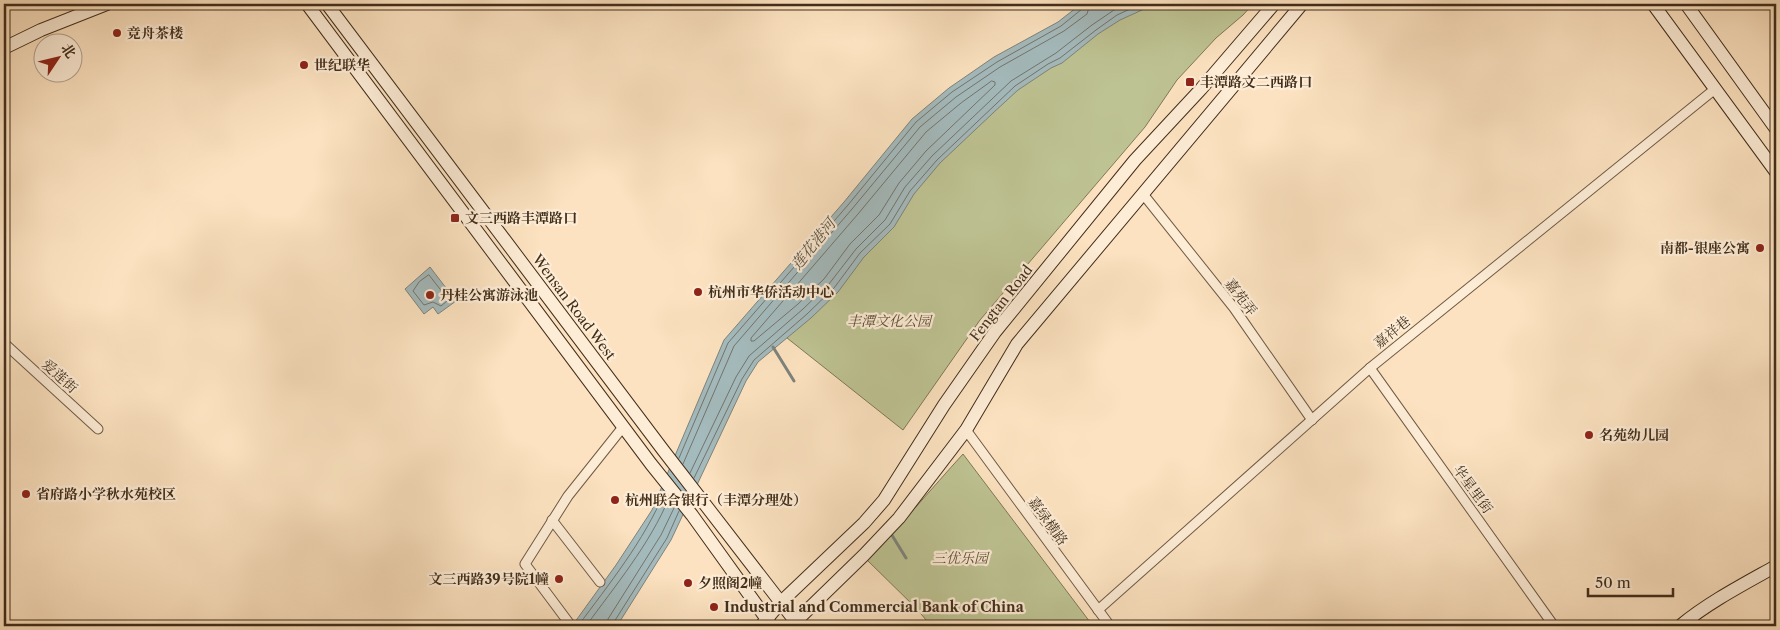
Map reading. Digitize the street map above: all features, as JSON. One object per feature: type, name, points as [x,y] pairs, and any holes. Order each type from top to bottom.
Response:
[{"type":"main road","points":[[4,48],[41,30],[107,4]]},
{"type":"main road","points":[[308,4],[623,427],[692,515],[766,624]]},
{"type":"main road","name":"Wensan Road West","points":[[327,4],[780,602],[795,625]]},
{"type":"main road","name":"Fengtan Road","points":[[766,624],[780,602],[864,523],[884,500],[944,405],[995,332],[1135,160],[1201,89],[1274,4]]},
{"type":"main road","points":[[795,625],[899,518],[966,430],[1017,344],[1302,4]]},
{"type":"main road","points":[[1653,4],[1776,172]]},
{"type":"main road","points":[[1686,4],[1776,129]]},
{"type":"main road","points":[[1680,626],[1739,587],[1776,566]]},
{"type":"street","name":"嘉祥巷","points":[[1098,610],[1370,368],[1715,89]]},
{"type":"street","name":"嘉苑弄","points":[[1143,194],[1234,308],[1312,420]]},
{"type":"street","name":"爱莲街","points":[[4,343],[98,429]]},
{"type":"street","name":"华星里街","points":[[1370,368],[1554,626]]},
{"type":"street","points":[[570,623],[524,564],[568,496],[623,427]]},
{"type":"street","name":"嘉绿横路","points":[[966,430],[1110,626]]},
{"type":"street","points":[[552,520],[600,582]]},
{"type":"green space","name":"丰潭文化公园","points":[[1117,4],[1253,4],[1216,38],[1177,80],[1145,127],[980,320],[903,430],[782,334],[944,143]]},
{"type":"green space","name":"三优乐园","points":[[963,454],[1093,626],[931,626],[917,609],[866,559],[904,521]]},
{"type":"water","name":"莲花港河","points":[[1081,4],[1149,4],[1142,10],[1120,20],[1098,34],[1062,63],[1018,90],[940,163],[914,194],[894,227],[864,257],[838,292],[811,318],[758,362],[746,381],[671,540],[617,626],[572,626],[616,565],[652,510],[724,340],[844,202],[912,119],[949,88],[994,57],[1058,22]]},
{"type":"water","name":"丹桂公寓游泳池","points":[[430,267],[456,301],[438,314],[433,307],[424,314],[405,289]]},
{"type":"waterway","points":[[773,347],[794,381]]},
{"type":"waterway","points":[[890,532],[906,558]]},
{"type":"place","name":"竞舟茶楼","points":[[117,33]]},
{"type":"place","name":"世纪联华","points":[[304,65]]},
{"type":"place","name":"丰潭路文二西路口","points":[[1190,82]]},
{"type":"place","name":"文三西路丰潭路口","points":[[455,218]]},
{"type":"place","name":"南都-银座公寓","points":[[1760,248]]},
{"type":"place","name":"杭州市华侨活动中心","points":[[698,292]]},
{"type":"place","name":"丹桂公寓游泳池","points":[[430,295]]},
{"type":"place","name":"名苑幼儿园","points":[[1589,435]]},
{"type":"place","name":"省府路小学秋水苑校区","points":[[26,494]]},
{"type":"place","name":"杭州联合银行（丰潭分理处）","points":[[615,500]]},
{"type":"place","name":"文三西路39号院1幢","points":[[559,579]]},
{"type":"place","name":"夕照阁2幢","points":[[688,583]]},
{"type":"place","name":"Industrial and Commercial Bank of China","points":[[714,607]]}]
